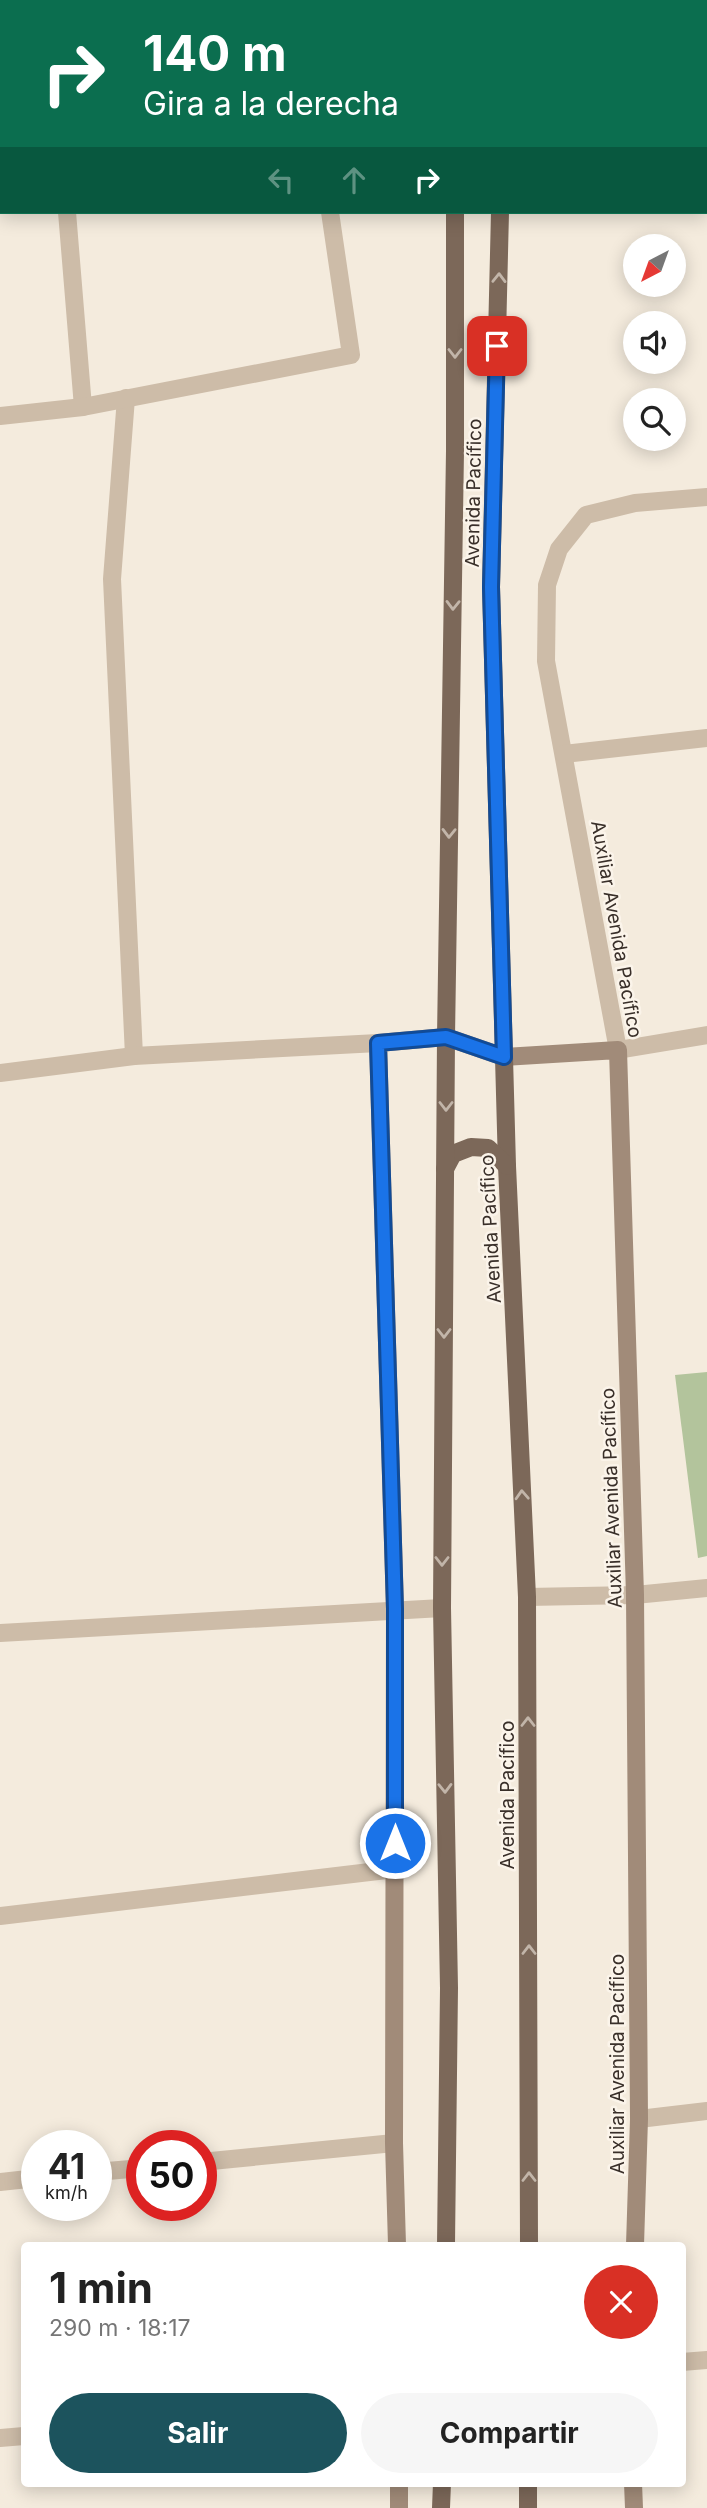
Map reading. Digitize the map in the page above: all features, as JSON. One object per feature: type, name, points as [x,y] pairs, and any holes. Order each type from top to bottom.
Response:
[{"type":"main road","name":"Avenida Pacífico","points":[[446,2242],[449,1988],[442,1608],[446,1037],[455,451],[455,214]]},
{"type":"main road","name":"Avenida Pacífico","points":[[500,214],[491,587],[504,1057],[527,1597],[529,2242]]},
{"type":"main road","points":[[397,2242],[394,2143],[395,1609],[378,1043],[446,1037],[504,1057],[618,1050]]},
{"type":"main road","name":"Auxiliar Avenida Pacífico","points":[[618,1050],[635,1595],[639,2119],[635,2242]]},
{"type":"main road","points":[[445,1169],[453,1154],[471,1147],[488,1148],[508,1166]]},
{"type":"main road","points":[[398,2508],[399,2487]]},
{"type":"main road","points":[[441,2508],[442,2487]]},
{"type":"main road","points":[[528,2487],[528,2508]]},
{"type":"main road","points":[[633,2487],[634,2508]]},
{"type":"street","points":[[67,214],[83,407]]},
{"type":"street","points":[[0,416],[83,407],[351,355],[330,214]]},
{"type":"street","points":[[126,398],[112,579],[134,1056]]},
{"type":"street","name":"Auxiliar Avenida Pacífico","points":[[618,1050],[546,661],[547,585],[559,549],[586,515],[635,503],[707,497]]},
{"type":"street","points":[[564,754],[707,738]]},
{"type":"street","points":[[618,1050],[707,1035]]},
{"type":"street","points":[[0,1073],[134,1056],[378,1043]]},
{"type":"street","points":[[527,1597],[635,1595],[707,1588]]},
{"type":"street","points":[[0,1633],[442,1608]]},
{"type":"street","points":[[0,1916],[395,1869]]},
{"type":"street","points":[[639,2119],[707,2110]]},
{"type":"street","points":[[217,2160],[394,2143]]},
{"type":"street","points":[[0,2182],[21,2180]]},
{"type":"street","points":[[686,2362],[707,2360]]},
{"type":"street","points":[[0,2438],[21,2436]]},
{"type":"green space","points":[[707,1372],[707,1556],[698,1558],[675,1375]]},
{"type":"route","points":[[395,1843],[395,1609],[378,1043],[446,1037],[504,1057],[491,587],[497,346]]}]
